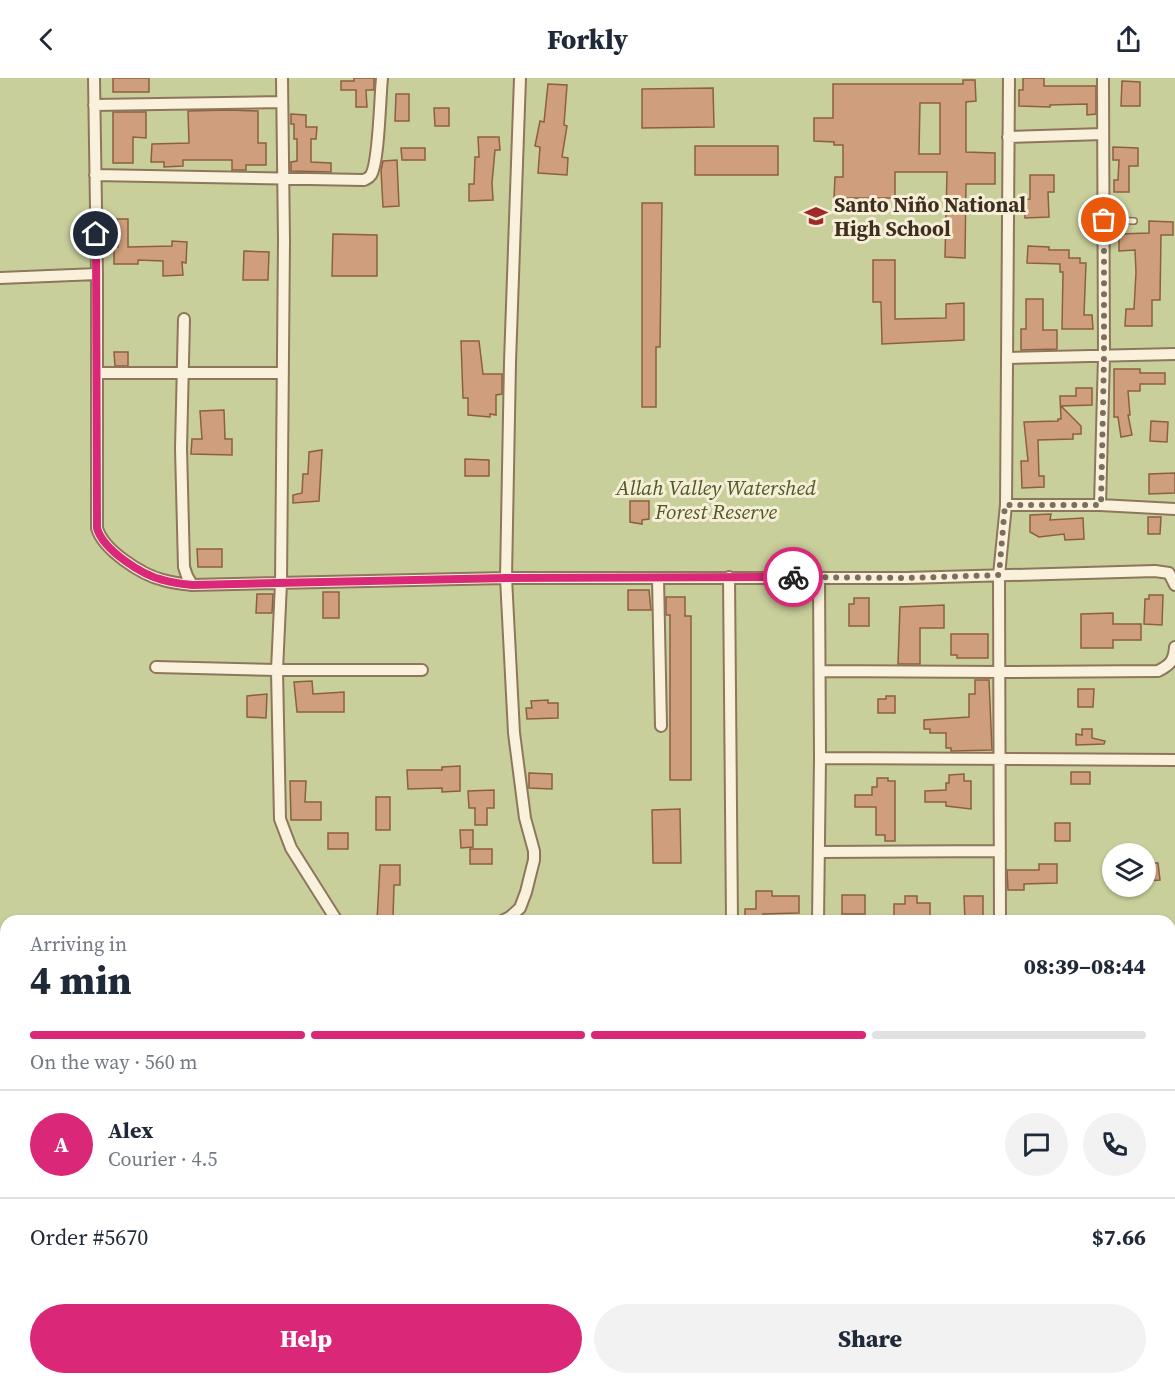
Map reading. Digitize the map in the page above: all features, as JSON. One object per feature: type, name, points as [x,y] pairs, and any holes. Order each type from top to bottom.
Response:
[{"type":"street","points":[[94,78],[97,274],[96,516],[99,534],[114,552],[149,575],[192,585],[506,578],[907,578],[1155,570],[1169,573],[1175,585]]},
{"type":"street","points":[[282,78],[283,373],[281,583],[277,670],[280,819],[291,848],[333,915]]},
{"type":"street","points":[[95,175],[357,181],[370,177],[376,158],[382,78]]},
{"type":"street","points":[[512,915],[520,908],[534,860],[514,733],[506,578],[510,362],[520,78]]},
{"type":"street","points":[[1000,915],[999,575],[1005,505],[1009,78]]},
{"type":"street","points":[[1101,505],[1104,357],[1103,78]]},
{"type":"street","points":[[94,105],[282,102]]},
{"type":"street","points":[[1008,136],[1103,134]]},
{"type":"street","points":[[0,278],[97,274]]},
{"type":"street","points":[[183,319],[181,448],[184,567],[192,585]]},
{"type":"street","points":[[1007,358],[1175,354]]},
{"type":"street","points":[[97,373],[283,373]]},
{"type":"street","points":[[1005,505],[1175,508]]},
{"type":"street","points":[[729,577],[732,915]]},
{"type":"street","points":[[818,915],[819,577]]},
{"type":"street","points":[[658,578],[661,726]]},
{"type":"street","points":[[820,671],[1158,671],[1169,666],[1173,660],[1175,647]]},
{"type":"street","points":[[156,667],[422,670]]},
{"type":"street","points":[[820,758],[1175,760]]},
{"type":"street","points":[[819,852],[1000,851]]},
{"type":"lane","points":[[1104,220],[1134,221]]},
{"type":"green space","name":"Allah Valley Watershed Forest Reserve","points":[[0,78],[1175,78],[1175,915],[0,915]]},
{"type":"building","points":[[113,78],[149,78],[149,92],[113,92]]},
{"type":"building","points":[[354,78],[374,78],[374,90],[366,90],[367,107],[356,107],[356,90],[341,90],[341,81],[354,81]]},
{"type":"building","points":[[1023,78],[1044,78],[1044,86],[1096,86],[1096,114],[1087,115],[1087,104],[1050,105],[1050,107],[1019,106],[1019,90],[1023,90]]},
{"type":"building","points":[[963,80],[975,80],[976,101],[966,102],[966,152],[995,153],[995,184],[966,184],[965,258],[945,257],[947,172],[895,172],[895,198],[834,198],[835,177],[843,177],[843,145],[814,141],[814,118],[833,118],[833,84],[963,84]],"holes":[[[920,103],[940,103],[940,154],[919,154]]]},
{"type":"building","points":[[1122,81],[1140,82],[1140,106],[1121,106]]},
{"type":"building","points":[[548,84],[567,85],[564,125],[567,126],[562,157],[568,158],[567,175],[538,173],[540,147],[535,146],[540,121],[544,122]]},
{"type":"building","points":[[713,88],[714,127],[642,128],[642,89]]},
{"type":"building","points":[[396,94],[409,94],[409,121],[395,121]]},
{"type":"building","points":[[434,108],[449,108],[449,126],[435,126]]},
{"type":"building","points":[[188,111],[258,111],[258,143],[266,143],[266,165],[246,165],[246,170],[232,170],[232,160],[183,160],[183,166],[164,167],[164,162],[151,162],[152,144],[189,143]]},
{"type":"building","points":[[113,112],[146,112],[146,138],[133,137],[133,163],[113,163]]},
{"type":"building","points":[[291,114],[306,115],[306,127],[317,127],[316,139],[311,139],[311,162],[331,163],[331,172],[291,171],[291,162],[297,161],[297,139],[294,139]]},
{"type":"building","points":[[478,137],[499,137],[500,150],[495,150],[493,200],[469,201],[469,184],[474,184],[475,157],[479,157]]},
{"type":"building","points":[[695,146],[778,146],[778,175],[695,175]]},
{"type":"building","points":[[1113,147],[1138,148],[1138,166],[1129,166],[1129,192],[1114,192],[1114,180],[1118,180],[1119,160],[1113,160]]},
{"type":"building","points":[[401,148],[425,148],[425,160],[402,160]]},
{"type":"building","points":[[397,160],[399,206],[383,207],[381,170],[383,161]]},
{"type":"building","points":[[1030,175],[1054,175],[1054,192],[1048,192],[1049,217],[1025,218],[1024,200],[1030,199]]},
{"type":"building","points":[[642,203],[662,203],[660,347],[656,347],[656,407],[642,407]]},
{"type":"building","points":[[117,219],[128,219],[128,247],[172,246],[172,241],[187,242],[186,263],[182,262],[183,275],[163,276],[163,261],[138,260],[138,264],[114,264],[114,247],[118,247]]},
{"type":"building","points":[[1149,221],[1173,222],[1173,235],[1161,235],[1160,300],[1152,300],[1152,326],[1125,326],[1126,309],[1134,309],[1135,250],[1119,251],[1119,234],[1149,233]]},
{"type":"building","points":[[333,234],[377,235],[377,276],[332,276]]},
{"type":"building","points":[[1028,246],[1049,247],[1049,250],[1069,250],[1069,258],[1080,258],[1080,263],[1086,263],[1084,315],[1092,315],[1093,329],[1062,329],[1063,272],[1060,272],[1060,264],[1027,263]]},
{"type":"building","points":[[244,251],[269,252],[268,280],[243,280]]},
{"type":"building","points":[[873,260],[895,260],[895,319],[946,318],[946,304],[964,303],[964,340],[882,344],[881,302],[873,302]]},
{"type":"building","points":[[1026,299],[1043,299],[1043,330],[1057,330],[1057,349],[1021,350],[1021,329],[1026,329]]},
{"type":"building","points":[[461,341],[479,341],[483,374],[502,374],[502,394],[496,395],[496,415],[490,414],[490,417],[468,415],[468,398],[463,398]]},
{"type":"building","points":[[114,352],[128,352],[128,366],[115,366]]},
{"type":"building","points":[[1114,369],[1140,369],[1140,373],[1165,373],[1165,384],[1140,384],[1140,391],[1128,391],[1130,415],[1128,415],[1132,435],[1121,437],[1118,417],[1114,417]]},
{"type":"building","points":[[1076,388],[1092,388],[1092,405],[1061,406],[1081,426],[1081,434],[1073,434],[1073,439],[1038,440],[1039,476],[1044,476],[1044,487],[1022,488],[1021,461],[1028,461],[1024,422],[1058,421],[1061,419],[1060,396],[1076,396]]},
{"type":"building","points":[[224,410],[225,439],[232,439],[232,455],[191,454],[192,439],[202,439],[200,411]]},
{"type":"building","points":[[1151,421],[1168,422],[1167,442],[1150,441]]},
{"type":"building","points":[[322,450],[319,501],[293,503],[293,495],[302,493],[303,474],[308,474],[309,452]]},
{"type":"building","points":[[465,459],[489,460],[489,476],[465,476]]},
{"type":"building","points":[[1175,473],[1175,493],[1149,494],[1149,474]]},
{"type":"building","points":[[630,501],[649,501],[649,519],[642,520],[642,524],[630,522]]},
{"type":"building","points":[[1051,514],[1050,520],[1083,518],[1084,539],[1065,540],[1064,534],[1039,537],[1030,532],[1030,515]]},
{"type":"building","points":[[1148,517],[1161,517],[1160,534],[1148,534]]},
{"type":"building","points":[[197,549],[222,549],[222,567],[198,567]]},
{"type":"building","points":[[628,590],[649,590],[651,610],[628,610]]},
{"type":"building","points":[[323,592],[339,592],[339,618],[323,618]]},
{"type":"building","points":[[257,594],[273,594],[272,613],[256,613]]},
{"type":"building","points":[[1149,595],[1163,595],[1162,625],[1144,624],[1145,599],[1149,599]]},
{"type":"building","points":[[666,597],[685,597],[685,616],[691,616],[691,780],[670,780],[670,615],[666,615]]},
{"type":"building","points":[[854,598],[869,598],[869,626],[849,626],[849,604],[854,604]]},
{"type":"building","points":[[944,605],[944,628],[920,628],[920,664],[898,664],[900,607]]},
{"type":"building","points":[[1113,613],[1113,624],[1141,624],[1141,640],[1113,640],[1113,648],[1081,648],[1081,614]]},
{"type":"building","points":[[951,634],[988,634],[988,658],[957,658],[957,655],[951,655]]},
{"type":"building","points":[[975,680],[989,680],[992,750],[951,751],[951,748],[946,748],[946,733],[930,733],[930,729],[924,729],[924,720],[969,717],[969,694],[975,694]]},
{"type":"building","points":[[312,681],[313,694],[344,692],[344,712],[297,712],[294,682]]},
{"type":"building","points":[[1078,689],[1094,689],[1093,707],[1078,707]]},
{"type":"building","points":[[267,694],[266,718],[247,717],[247,696]]},
{"type":"building","points":[[886,696],[895,696],[895,713],[878,713],[878,699],[886,699]]},
{"type":"building","points":[[548,700],[548,703],[558,703],[558,718],[527,719],[526,708],[532,708],[531,701]]},
{"type":"building","points":[[1082,729],[1092,729],[1092,738],[1105,741],[1104,744],[1076,745],[1076,734],[1082,735]]},
{"type":"building","points":[[460,766],[460,791],[442,792],[442,788],[408,789],[407,770],[442,770],[442,767]]},
{"type":"building","points":[[1071,772],[1090,772],[1090,784],[1071,784]]},
{"type":"building","points":[[529,773],[552,774],[552,789],[529,788]]},
{"type":"building","points":[[964,774],[964,781],[971,781],[971,809],[946,806],[946,802],[925,802],[925,791],[946,790],[949,775]]},
{"type":"building","points":[[877,778],[888,778],[888,781],[895,781],[895,841],[885,841],[885,835],[876,835],[876,807],[855,807],[855,795],[872,795],[872,787],[877,787]]},
{"type":"building","points":[[290,781],[306,781],[305,802],[321,802],[321,820],[291,820]]},
{"type":"building","points":[[494,790],[494,808],[487,808],[487,825],[475,825],[475,808],[469,808],[468,791]]},
{"type":"building","points":[[376,797],[390,797],[390,830],[376,830]]},
{"type":"building","points":[[680,809],[681,863],[653,863],[652,810]]},
{"type":"building","points":[[1055,823],[1070,823],[1070,841],[1055,841]]},
{"type":"building","points":[[460,830],[473,830],[473,847],[461,848]]},
{"type":"building","points":[[328,833],[348,833],[348,849],[328,849]]},
{"type":"building","points":[[470,849],[492,849],[492,864],[470,864]]},
{"type":"building","points":[[1156,863],[1158,863],[1160,880],[1156,880]]},
{"type":"building","points":[[1039,864],[1057,864],[1057,883],[1024,884],[1024,890],[1008,890],[1007,870],[1039,870]]},
{"type":"building","points":[[380,865],[400,865],[400,885],[394,885],[393,915],[377,915]]},
{"type":"building","points":[[756,891],[772,891],[772,896],[799,896],[799,913],[745,915],[745,909],[756,909]]},
{"type":"building","points":[[842,895],[865,895],[865,914],[842,914]]},
{"type":"building","points":[[905,896],[917,896],[917,903],[930,903],[930,915],[894,915],[894,904],[905,904]]},
{"type":"building","points":[[964,896],[983,896],[983,915],[965,915]]},
{"type":"way so far","points":[[793,577],[907,578],[999,575],[1005,505],[1101,505],[1104,220]]},
{"type":"place","name":"Santo Niño National High School","points":[[816,216]]},
{"type":"route","points":[[96,234],[97,528],[102,540],[114,552],[149,575],[192,585],[506,578],[793,577]]}]
